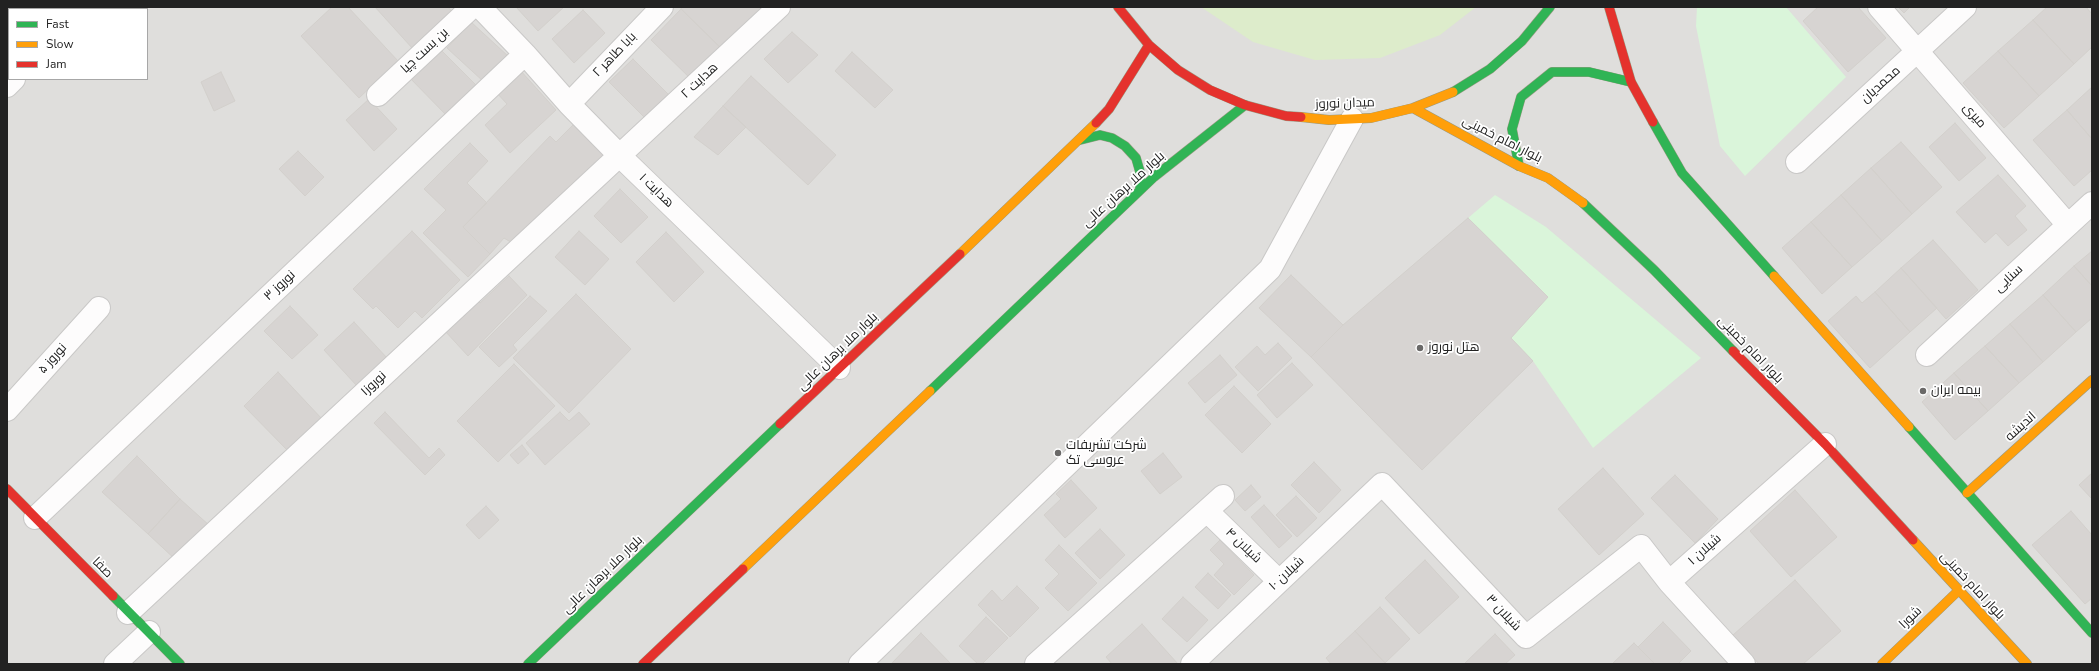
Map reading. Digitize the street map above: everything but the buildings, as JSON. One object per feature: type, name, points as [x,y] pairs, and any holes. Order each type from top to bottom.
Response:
[{"type":"main road","name":"میدان نوروز","points":[[1118,7],[1149,45],[1178,70],[1204,86],[1245,105],[1286,116],[1329,120],[1371,118],[1413,108],[1452,92],[1490,69],[1522,41],[1550,7]]},
{"type":"main road","points":[[1609,7],[1631,82],[1682,173],[2092,633]]},
{"type":"main road","name":"بلوار ملا برهان عالی","points":[[528,664],[1080,140],[1109,109],[1149,45]]},
{"type":"main road","points":[[1519,166],[1512,129],[1521,97],[1552,72],[1590,72],[1631,82]]},
{"type":"main road","name":"بلوار ملا برهان عالی","points":[[643,664],[1154,177],[1245,105]]},
{"type":"main road","name":"بلوار امام خمینی","points":[[1413,108],[1519,166],[1548,178],[1578,197],[1654,270],[1825,444],[1958,591],[2027,664]]},
{"type":"main road","points":[[1080,140],[1100,135],[1112,138],[1125,146],[1136,158],[1140,172],[1140,190]]},
{"type":"main road","name":"اندیشه","points":[[1967,493],[2092,380]]},
{"type":"main road","name":"صفا","points":[[7,489],[180,664]]},
{"type":"main road","name":"شورا","points":[[1882,664],[1958,591]]},
{"type":"street","name":"بن بست چیا","points":[[378,95],[472,7]]},
{"type":"street","name":"هدایت ۱","points":[[480,7],[525,54],[569,104],[620,156],[840,368]]},
{"type":"street","name":"بابا طاهر ۲","points":[[569,104],[662,7]]},
{"type":"street","name":"هدایت ۲","points":[[620,156],[779,7]]},
{"type":"street","name":"میری","points":[[1879,7],[2068,225]]},
{"type":"street","name":"محمدیان","points":[[1797,162],[1965,7]]},
{"type":"street","name":"نوروز ۳","points":[[35,518],[525,54]]},
{"type":"street","points":[[860,664],[1270,270],[1352,119]]},
{"type":"street","name":"نوروز۱","points":[[128,613],[620,156]]},
{"type":"street","name":"سنایی","points":[[1927,355],[2092,203]]},
{"type":"street","name":"نوروز ۵","points":[[7,410],[99,308]]},
{"type":"street","name":"شیلان ۱","points":[[1669,582],[1825,444]]},
{"type":"street","name":"شیلان ۳","points":[[1382,484],[1526,637],[1641,546],[1669,582]]},
{"type":"street","name":"شیلان ۱۰","points":[[1192,664],[1382,484]]},
{"type":"street","points":[[1036,664],[1223,496]]},
{"type":"street","name":"شیلان ۴","points":[[1207,511],[1279,581]]},
{"type":"street","points":[[1669,582],[1744,664]]},
{"type":"street","points":[[115,664],[149,632]]},
{"type":"shaded area","points":[[7,7],[2092,7],[2092,664],[7,664]]},
{"type":"green space","points":[[1201,7],[1476,7],[1440,35],[1380,58],[1315,60],[1253,42]]},
{"type":"green space","points":[[1697,7],[1786,7],[1846,77],[1745,176],[1720,146],[1696,26]]},
{"type":"green space","points":[[1495,195],[1546,227],[1701,358],[1593,448],[1533,361],[1511,338],[1548,297],[1468,218]]},
{"type":"traffic: fast","points":[[1453,92],[1490,69],[1522,41],[1550,7]]},
{"type":"traffic: fast","points":[[1519,166],[1512,129],[1521,97],[1552,72],[1589,72],[1631,82]]},
{"type":"traffic: fast","points":[[930,391],[1154,177],[1245,105]]},
{"type":"traffic: fast","points":[[1653,122],[1682,173],[1774,276]]},
{"type":"traffic: fast","points":[[1080,140],[1100,135],[1112,138],[1125,146],[1136,158],[1140,172],[1140,190]]},
{"type":"traffic: fast","points":[[1583,203],[1654,270],[1733,351]]},
{"type":"traffic: fast","points":[[528,664],[780,424]]},
{"type":"traffic: fast","points":[[1909,427],[2092,633]]},
{"type":"traffic: fast","points":[[113,596],[180,664]]},
{"type":"traffic: slow","points":[[1301,117],[1329,120],[1371,118],[1413,108],[1453,92]]},
{"type":"traffic: slow","points":[[1413,108],[1519,166],[1548,178],[1583,203]]},
{"type":"traffic: slow","points":[[960,254],[1096,123]]},
{"type":"traffic: slow","points":[[1774,276],[1909,427]]},
{"type":"traffic: slow","points":[[1967,493],[2092,380]]},
{"type":"traffic: slow","points":[[743,569],[930,391]]},
{"type":"traffic: slow","points":[[1913,540],[2027,664]]},
{"type":"traffic: slow","points":[[1882,664],[1958,591]]},
{"type":"traffic: jam","points":[[1118,7],[1149,45],[1178,70],[1210,90],[1245,105],[1286,116],[1301,117]]},
{"type":"traffic: jam","points":[[1609,7],[1631,82],[1653,122]]},
{"type":"traffic: jam","points":[[1096,123],[1109,109],[1149,45]]},
{"type":"traffic: jam","points":[[780,424],[960,254]]},
{"type":"traffic: jam","points":[[1733,351],[1825,444],[1913,540]]},
{"type":"traffic: jam","points":[[7,489],[113,596]]},
{"type":"traffic: jam","points":[[643,664],[743,569]]},
{"type":"place","name":"هتل نوروز","points":[[1420,348]]},
{"type":"place","name":"بیمه ایران","points":[[1923,391]]},
{"type":"place","name":"شرکت تشریفات عروسی تک","points":[[1058,453]]}]
